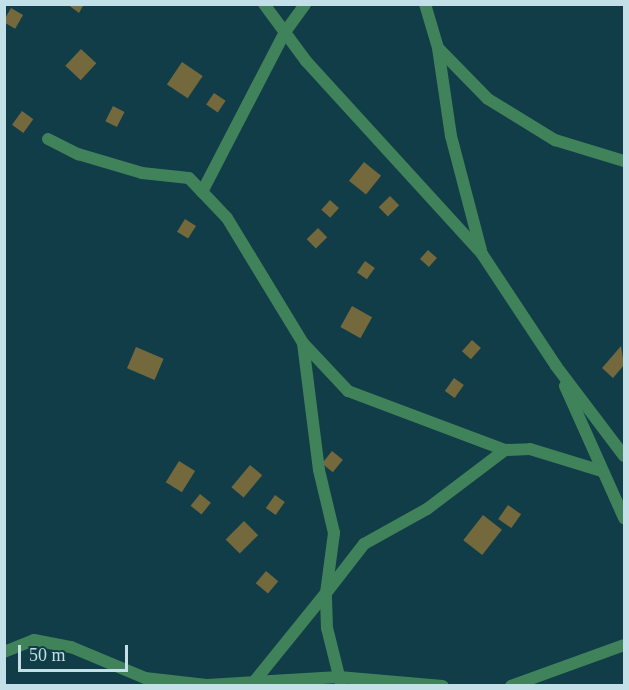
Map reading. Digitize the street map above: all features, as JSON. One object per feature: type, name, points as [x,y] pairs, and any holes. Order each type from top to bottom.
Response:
[{"type":"street","points":[[264,4],[306,61],[482,254],[556,366],[624,456]]},
{"type":"street","points":[[202,192],[285,32],[305,4]]},
{"type":"street","points":[[425,4],[438,48],[451,136],[482,254]]},
{"type":"street","points":[[438,48],[488,99],[507,111],[555,140],[624,161]]},
{"type":"street","points":[[48,140],[78,154],[142,172],[189,178],[227,218],[303,343],[348,391],[505,450],[530,449],[602,471]]},
{"type":"street","points":[[303,343],[320,470],[334,533],[327,593],[327,628],[340,681]]},
{"type":"street","points":[[556,366],[624,518]]},
{"type":"street","points":[[253,683],[364,544],[427,509],[505,450]]},
{"type":"street","points":[[4,652],[34,640],[71,646],[145,678],[207,685],[340,681],[443,686]]},
{"type":"street","points":[[511,686],[624,645]]},
{"type":"building","points":[[67,4],[84,4],[79,13]]},
{"type":"building","points":[[11,8],[23,15],[15,29],[4,22]]},
{"type":"building","points":[[81,49],[96,63],[81,80],[65,66]]},
{"type":"building","points":[[182,62],[203,76],[188,98],[167,84]]},
{"type":"building","points":[[214,93],[226,101],[218,112],[206,105]]},
{"type":"building","points":[[113,106],[125,112],[117,127],[105,121]]},
{"type":"building","points":[[22,111],[33,119],[23,133],[12,125]]},
{"type":"building","points":[[364,162],[381,176],[366,194],[349,181]]},
{"type":"building","points":[[390,196],[399,205],[388,217],[379,207]]},
{"type":"building","points":[[330,200],[339,208],[330,218],[321,210]]},
{"type":"building","points":[[185,219],[196,226],[188,239],[177,232]]},
{"type":"building","points":[[318,228],[327,237],[316,249],[307,239]]},
{"type":"building","points":[[428,250],[437,258],[429,267],[420,259]]},
{"type":"building","points":[[365,261],[375,268],[367,279],[357,272]]},
{"type":"building","points":[[352,306],[372,317],[360,338],[340,327]]},
{"type":"building","points":[[472,340],[481,348],[471,359],[462,351]]},
{"type":"building","points":[[621,346],[624,365],[613,378],[602,368]]},
{"type":"building","points":[[136,347],[164,359],[155,380],[127,368]]},
{"type":"building","points":[[454,378],[464,385],[455,398],[445,391]]},
{"type":"building","points":[[332,451],[343,460],[333,472],[322,463]]},
{"type":"building","points":[[179,461],[195,471],[182,492],[166,482]]},
{"type":"building","points":[[250,465],[262,475],[244,497],[231,487]]},
{"type":"building","points":[[200,494],[211,503],[201,514],[191,506]]},
{"type":"building","points":[[275,495],[285,502],[276,515],[266,508]]},
{"type":"building","points":[[508,505],[521,514],[511,528],[498,519]]},
{"type":"building","points":[[483,515],[502,530],[482,555],[463,540]]},
{"type":"building","points":[[244,521],[258,535],[240,554],[226,539]]},
{"type":"building","points":[[266,571],[278,581],[268,594],[256,583]]}]
